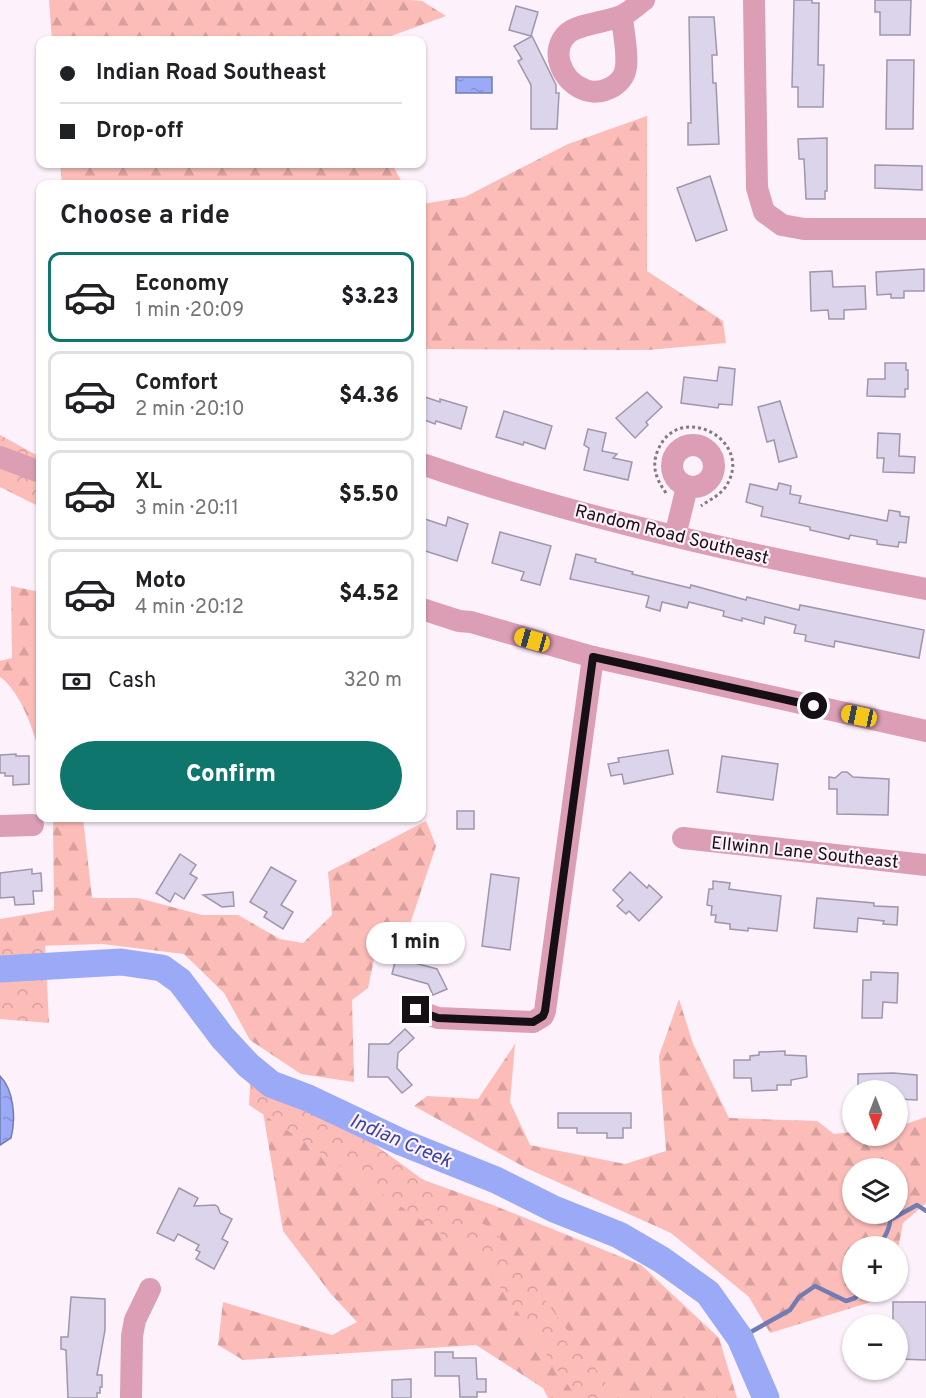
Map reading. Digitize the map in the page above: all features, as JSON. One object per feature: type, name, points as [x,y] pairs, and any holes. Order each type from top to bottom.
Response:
[{"type":"street","points":[[622,16],[644,0]]},
{"type":"street","points":[[753,0],[756,188],[764,212],[782,225],[804,229],[926,229]]},
{"type":"street","points":[[0,457],[36,470]]},
{"type":"street","name":"Random Road Southeast","points":[[426,465],[489,487],[675,536],[822,570],[926,590]]},
{"type":"street","points":[[675,536],[687,487]]},
{"type":"street","points":[[426,610],[593,657],[926,731]]},
{"type":"street","points":[[416,1010],[438,1018],[533,1022],[543,1016],[593,657]]},
{"type":"street","points":[[0,826],[33,825]]},
{"type":"street","name":"Ellwinn Lane Southeast","points":[[684,838],[926,865]]},
{"type":"street","points":[[131,1398],[135,1320],[150,1289]]},
{"type":"green space","points":[[49,0],[410,0],[422,1],[446,16],[391,36],[52,36]]},
{"type":"green space","points":[[647,116],[647,271],[723,321],[726,343],[648,350],[426,349],[426,203],[465,197],[568,144]]},
{"type":"green space","points":[[60,168],[394,168],[401,180],[62,180]]},
{"type":"green space","points":[[0,435],[36,455],[36,505],[0,487]]},
{"type":"green space","points":[[11,586],[36,591],[36,742],[20,702],[8,684],[0,677],[0,661],[12,658]]},
{"type":"green space","points":[[426,821],[436,846],[408,930],[380,930],[368,988],[352,1000],[354,1082],[301,1074],[250,1040],[224,993],[184,954],[102,944],[0,947],[0,919],[54,910],[53,822],[83,822],[92,898],[138,898],[202,915],[238,915],[280,939],[303,943],[332,915],[328,872]]},
{"type":"green space","points":[[0,945],[45,945],[49,1023],[0,1019]]},
{"type":"green space","points":[[679,999],[693,1044],[729,1118],[817,1121],[834,1134],[842,1133],[842,1146],[908,1146],[908,1123],[926,1117],[926,1203],[908,1219],[908,1158],[842,1158],[842,1224],[903,1224],[900,1236],[842,1236],[842,1302],[871,1302],[770,1333],[749,1297],[671,1233],[526,1168],[414,1106],[427,1096],[478,1099],[515,1044],[510,1102],[530,1145],[625,1164],[666,1151],[659,1056]]},
{"type":"green space","points":[[252,1055],[496,1233],[617,1398],[577,1398],[482,1261],[249,1105]]},
{"type":"green space","points":[[260,1094],[360,1157],[493,1205],[641,1265],[719,1338],[737,1398],[548,1398],[543,1388],[476,1345],[243,1360],[218,1345],[223,1302],[332,1335],[357,1322],[331,1294],[283,1231]]},
{"type":"water","points":[[456,77],[492,77],[492,93],[456,93]]},
{"type":"water","points":[[0,1076],[11,1097],[13,1122],[11,1138],[0,1145]]},
{"type":"building","points":[[794,0],[812,0],[812,3],[819,3],[818,65],[824,65],[823,107],[798,107],[798,87],[792,87]]},
{"type":"building","points":[[875,0],[911,0],[910,35],[880,35],[880,12],[875,12]]},
{"type":"building","points":[[516,6],[538,12],[531,36],[509,30]]},
{"type":"building","points":[[689,17],[714,17],[717,55],[712,55],[713,83],[716,83],[719,144],[688,145],[688,123],[691,123]]},
{"type":"building","points":[[532,36],[556,85],[556,93],[559,93],[557,129],[531,129],[531,85],[518,61],[522,59],[514,46]]},
{"type":"building","points":[[887,60],[914,60],[913,129],[886,129]]},
{"type":"building","points":[[827,138],[825,199],[806,199],[804,159],[799,159],[798,139]]},
{"type":"building","points":[[875,165],[922,166],[922,190],[875,188]]},
{"type":"building","points":[[710,176],[727,230],[696,241],[677,188]]},
{"type":"building","points":[[924,269],[924,291],[904,291],[904,298],[891,298],[891,294],[877,295],[876,272]]},
{"type":"building","points":[[832,271],[833,287],[865,286],[866,309],[844,310],[844,319],[829,319],[828,310],[811,311],[810,272]]},
{"type":"building","points":[[885,363],[906,363],[908,389],[905,389],[905,397],[867,396],[868,379],[885,379]]},
{"type":"building","points":[[719,367],[735,369],[732,405],[719,404],[718,408],[681,403],[684,377],[717,381]]},
{"type":"building","points":[[647,392],[662,407],[646,422],[648,425],[635,438],[616,418]]},
{"type":"building","points":[[426,397],[467,407],[461,429],[436,421],[435,424],[426,421]]},
{"type":"building","points":[[780,401],[797,457],[779,462],[774,440],[767,442],[758,407]]},
{"type":"building","points":[[504,411],[552,426],[545,449],[524,442],[523,445],[496,437]]},
{"type":"building","points":[[588,429],[606,433],[602,451],[617,454],[613,458],[632,462],[628,480],[584,470],[589,448],[584,445]]},
{"type":"building","points":[[878,433],[900,434],[899,456],[915,457],[914,473],[883,472],[884,458],[877,458]]},
{"type":"building","points":[[779,483],[791,486],[790,494],[801,496],[799,503],[887,521],[889,510],[900,512],[900,516],[909,517],[906,543],[899,542],[898,547],[877,544],[877,540],[850,535],[849,539],[810,530],[810,527],[761,516],[763,507],[746,502],[750,484],[777,490]]},
{"type":"building","points":[[448,517],[468,524],[457,561],[426,551],[426,519],[446,526]]},
{"type":"building","points":[[500,532],[551,546],[540,585],[521,580],[524,572],[492,563]]},
{"type":"building","points":[[576,554],[596,559],[595,562],[633,572],[632,574],[690,588],[691,585],[746,600],[747,597],[799,610],[800,605],[924,630],[919,658],[835,641],[834,647],[805,641],[806,635],[794,633],[796,625],[765,617],[764,624],[742,618],[742,621],[723,616],[724,611],[689,602],[687,608],[662,602],[660,611],[646,607],[649,596],[570,579]]},
{"type":"building","points":[[668,750],[673,774],[624,784],[622,774],[611,776],[608,764],[619,762],[618,758]]},
{"type":"building","points":[[16,754],[16,756],[29,756],[29,784],[13,785],[13,776],[0,773],[0,755]]},
{"type":"building","points":[[722,756],[778,764],[773,800],[717,792]]},
{"type":"building","points":[[842,772],[847,772],[853,777],[889,779],[888,815],[837,814],[837,789],[829,789],[829,777],[835,778]]},
{"type":"building","points":[[457,811],[474,811],[474,829],[457,829]]},
{"type":"building","points":[[180,854],[196,865],[190,874],[197,878],[184,899],[175,893],[170,902],[156,893]]},
{"type":"building","points":[[271,867],[296,881],[281,905],[293,912],[283,929],[264,917],[267,912],[250,902]]},
{"type":"building","points":[[32,869],[32,874],[41,873],[42,891],[33,891],[34,904],[15,905],[14,897],[0,898],[0,873]]},
{"type":"building","points":[[630,872],[647,888],[649,885],[662,897],[639,921],[629,911],[626,914],[617,906],[623,900],[613,890]]},
{"type":"building","points":[[491,874],[519,878],[510,950],[482,946]]},
{"type":"building","points":[[713,881],[730,883],[729,889],[781,896],[777,931],[730,929],[730,924],[715,922],[716,915],[711,915],[712,906],[707,905],[709,889],[713,889]]},
{"type":"building","points":[[233,892],[234,906],[222,907],[203,895]]},
{"type":"building","points":[[817,898],[898,907],[897,925],[858,918],[857,932],[814,928]]},
{"type":"building","points":[[396,958],[437,969],[447,989],[433,995],[428,984],[392,974]]},
{"type":"building","points":[[871,972],[898,973],[897,1003],[883,1002],[882,1018],[862,1018],[863,980],[871,980]]},
{"type":"building","points":[[405,1029],[414,1038],[398,1053],[397,1068],[412,1085],[402,1093],[388,1077],[368,1077],[369,1044],[389,1044]]},
{"type":"building","points":[[785,1051],[785,1055],[806,1056],[807,1077],[791,1080],[791,1085],[777,1085],[777,1090],[752,1091],[751,1078],[734,1078],[734,1060],[750,1060],[750,1056],[759,1055],[759,1052]]},
{"type":"building","points":[[858,1074],[917,1075],[917,1100],[908,1100],[908,1080],[858,1080]]},
{"type":"building","points":[[558,1113],[631,1113],[631,1128],[623,1128],[623,1138],[607,1138],[607,1133],[577,1133],[577,1128],[558,1128]]},
{"type":"building","points":[[179,1188],[198,1198],[194,1206],[215,1205],[220,1213],[232,1219],[222,1239],[228,1242],[214,1269],[196,1259],[200,1252],[196,1250],[199,1245],[178,1234],[174,1241],[157,1233]]},
{"type":"building","points":[[71,1297],[105,1299],[105,1330],[97,1375],[102,1375],[102,1387],[100,1387],[100,1393],[97,1393],[97,1398],[68,1398],[66,1350],[61,1349],[61,1337],[68,1337]]},
{"type":"building","points":[[893,1302],[926,1302],[926,1360],[908,1359],[908,1314],[893,1314]]},
{"type":"building","points":[[435,1352],[453,1352],[453,1358],[476,1358],[477,1379],[486,1379],[486,1392],[477,1392],[477,1397],[460,1397],[459,1376],[435,1376]]},
{"type":"building","points":[[411,1379],[411,1398],[392,1398],[392,1380]]},
{"type":"waterway","name":"Indian Creek","points":[[0,969],[121,962],[162,968],[180,981],[222,1037],[248,1065],[271,1084],[308,1098],[401,1142],[496,1180],[554,1209],[619,1235],[662,1260],[708,1293],[740,1338],[766,1398]]},
{"type":"waterway","points":[[885,1236],[890,1220],[917,1205],[926,1211]]},
{"type":"waterway","points":[[740,1338],[790,1310],[799,1297],[815,1286],[842,1299]]},
{"type":"route","points":[[416,1010],[438,1018],[533,1022],[543,1016],[593,657],[814,706]]}]
